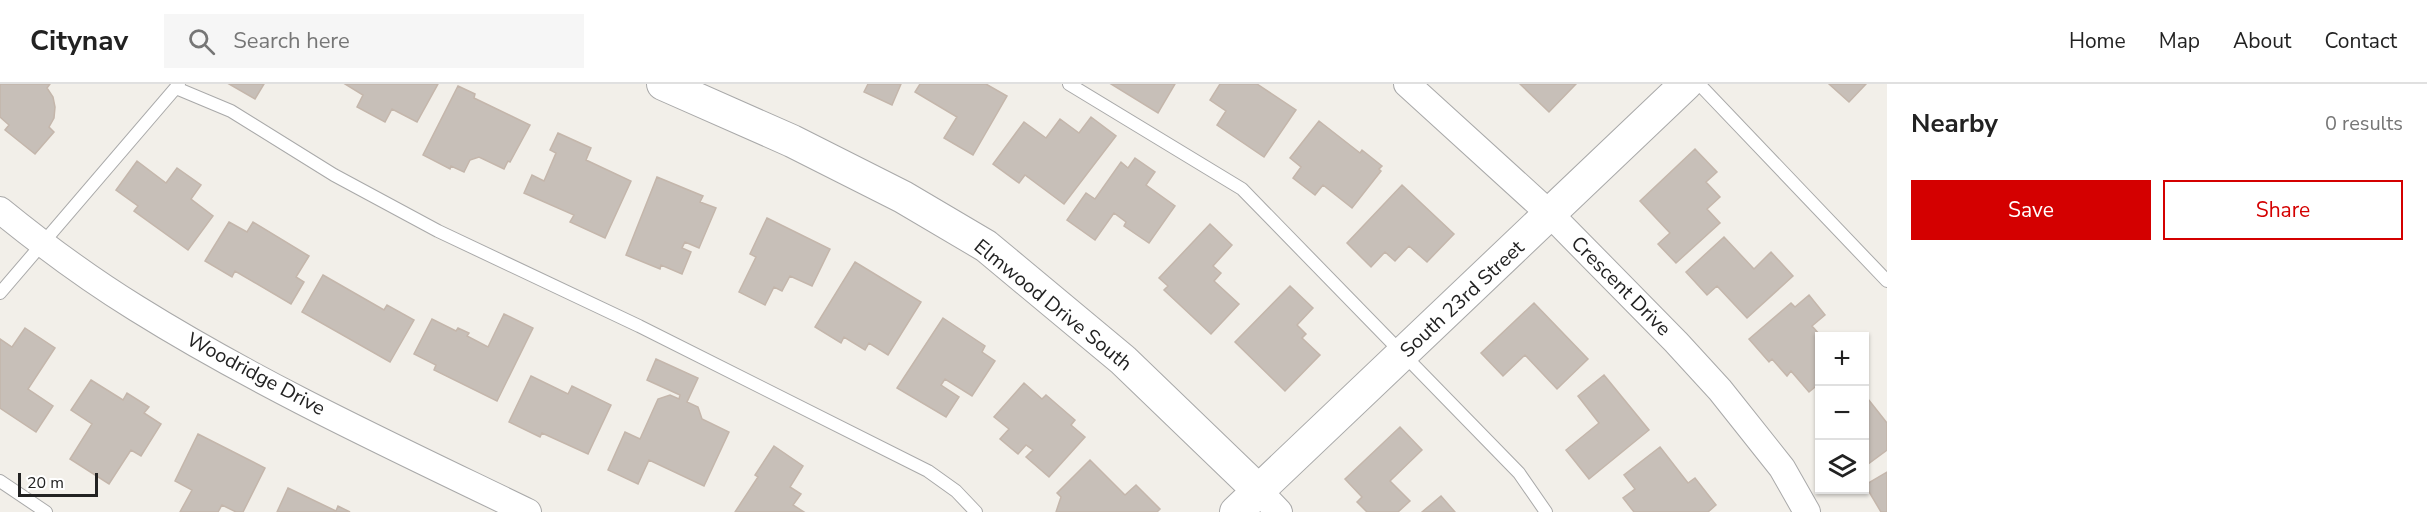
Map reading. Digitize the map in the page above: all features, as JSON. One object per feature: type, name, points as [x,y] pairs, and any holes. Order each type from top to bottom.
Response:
[{"type":"street","name":"Elmwood Drive South","points":[[663,84],[802,146],[903,197],[986,246],[1123,360],[1269,501]]},
{"type":"street","name":"Crescent Drive","points":[[1407,84],[1551,215],[1676,342],[1720,390],[1782,468],[1807,512]]},
{"type":"street","name":"South 23rd Street","points":[[1236,512],[1269,501],[1404,353],[1686,84]]},
{"type":"street","name":"Woodridge Drive","points":[[0,210],[42,244],[136,308],[242,368],[390,445],[528,512]]},
{"type":"lane","points":[[1069,84],[1242,189],[1520,473],[1546,512]]},
{"type":"lane","points":[[1699,84],[1887,281]]},
{"type":"lane","points":[[0,293],[178,86],[231,111],[334,175],[438,231],[639,326],[928,471],[956,491],[976,512]]},
{"type":"lane","points":[[0,481],[46,512]]},
{"type":"building","points":[[0,84],[50,84],[47,88],[53,97],[55,107],[54,118],[49,127],[54,132],[35,154],[5,130],[9,125],[0,117]]},
{"type":"building","points":[[229,84],[264,84],[255,99]]},
{"type":"building","points":[[345,84],[438,84],[417,122],[392,109],[385,122],[357,107],[363,95]]},
{"type":"building","points":[[868,84],[901,84],[892,105],[864,92]]},
{"type":"building","points":[[920,84],[986,84],[1007,96],[973,155],[944,138],[957,117],[915,92]]},
{"type":"building","points":[[1111,84],[1175,84],[1158,113]]},
{"type":"building","points":[[1220,84],[1257,84],[1296,110],[1264,157],[1217,125],[1226,111],[1210,100]]},
{"type":"building","points":[[1520,84],[1576,84],[1549,112]]},
{"type":"building","points":[[1829,84],[1866,84],[1849,102]]},
{"type":"building","points":[[458,86],[475,94],[474,98],[530,125],[504,169],[479,157],[470,160],[464,172],[451,166],[450,169],[423,155]]},
{"type":"building","points":[[1091,117],[1116,136],[1064,204],[1025,175],[1019,183],[993,164],[1024,122],[1046,138],[1060,119],[1079,133]]},
{"type":"building","points":[[1319,121],[1360,153],[1362,150],[1382,166],[1379,169],[1381,171],[1352,208],[1323,185],[1315,195],[1293,178],[1301,167],[1290,158]]},
{"type":"building","points":[[558,133],[591,148],[586,160],[631,181],[605,238],[570,222],[574,215],[524,193],[532,175],[544,181],[556,153],[550,150]]},
{"type":"building","points":[[1695,149],[1717,172],[1706,182],[1720,197],[1707,209],[1720,223],[1676,263],[1658,244],[1670,233],[1640,201]]},
{"type":"building","points":[[1135,158],[1155,172],[1146,185],[1175,206],[1149,243],[1124,226],[1126,222],[1114,213],[1095,240],[1067,220],[1086,193],[1095,199],[1121,162],[1128,168]]},
{"type":"building","points":[[137,161],[166,183],[177,168],[201,185],[191,199],[213,216],[188,250],[134,211],[138,206],[116,190]]},
{"type":"building","points":[[657,177],[703,196],[700,202],[716,208],[699,248],[685,242],[682,248],[691,252],[682,274],[661,265],[660,269],[626,255]]},
{"type":"building","points":[[1402,185],[1454,234],[1427,262],[1409,246],[1395,261],[1385,252],[1371,267],[1347,243]]},
{"type":"building","points":[[767,218],[830,249],[812,286],[790,276],[782,291],[774,287],[765,305],[739,292],[756,257],[750,254]]},
{"type":"building","points":[[229,222],[247,232],[253,222],[309,256],[296,277],[304,282],[291,304],[235,271],[232,277],[205,261]]},
{"type":"building","points":[[1210,224],[1232,245],[1213,266],[1221,273],[1214,281],[1239,304],[1211,334],[1164,290],[1168,286],[1159,278]]},
{"type":"building","points":[[1724,237],[1754,269],[1771,252],[1793,276],[1747,318],[1717,286],[1707,295],[1686,272]]},
{"type":"building","points":[[855,262],[921,302],[888,355],[869,343],[865,350],[844,337],[841,343],[815,327]]},
{"type":"building","points":[[323,275],[384,310],[387,305],[414,320],[390,362],[302,312]]},
{"type":"building","points":[[1290,286],[1313,308],[1297,325],[1306,334],[1302,338],[1320,355],[1285,391],[1235,342]]},
{"type":"building","points":[[1809,295],[1825,315],[1812,326],[1817,332],[1815,332],[1815,387],[1809,392],[1791,371],[1787,376],[1772,359],[1769,362],[1749,339],[1791,303],[1795,307]]},
{"type":"building","points":[[1534,303],[1588,359],[1557,389],[1525,355],[1503,376],[1481,353]]},
{"type":"building","points":[[504,314],[533,328],[497,401],[434,370],[436,365],[414,354],[432,319],[456,331],[458,328],[469,333],[467,336],[488,347]]},
{"type":"building","points":[[943,318],[985,346],[982,352],[995,361],[972,396],[945,379],[941,385],[959,397],[946,417],[897,388]]},
{"type":"building","points":[[25,328],[55,348],[28,389],[53,406],[36,432],[0,408],[0,339],[12,347]]},
{"type":"building","points":[[656,359],[698,378],[687,402],[698,407],[702,419],[729,432],[704,486],[649,460],[638,484],[608,470],[625,432],[640,439],[658,399],[670,395],[679,399],[680,395],[647,380]]},
{"type":"building","points":[[1604,375],[1649,430],[1589,479],[1566,450],[1599,423],[1578,396]]},
{"type":"building","points":[[531,376],[568,394],[572,386],[611,405],[588,454],[542,433],[540,437],[509,422]]},
{"type":"building","points":[[91,380],[123,400],[127,393],[149,407],[144,413],[161,424],[141,456],[131,450],[109,484],[70,459],[92,424],[71,410]]},
{"type":"building","points":[[1024,383],[1042,399],[1046,395],[1075,420],[1071,425],[1085,437],[1049,477],[1026,457],[1033,450],[1026,445],[1018,454],[1000,439],[1009,429],[994,417]]},
{"type":"building","points":[[1869,400],[1887,423],[1887,450],[1869,463]]},
{"type":"building","points":[[1400,427],[1422,450],[1390,481],[1410,501],[1398,512],[1367,512],[1357,502],[1362,497],[1345,479]]},
{"type":"building","points":[[198,434],[265,468],[243,512],[236,512],[222,505],[218,512],[180,512],[192,490],[175,481]]},
{"type":"building","points":[[774,446],[803,466],[790,487],[801,494],[793,505],[804,512],[735,512],[758,477],[755,475]]},
{"type":"building","points":[[1660,447],[1688,483],[1695,478],[1716,505],[1708,512],[1634,512],[1623,498],[1635,489],[1624,475]]},
{"type":"building","points":[[1090,460],[1125,495],[1136,485],[1160,509],[1157,512],[1056,512],[1061,497],[1057,493]]},
{"type":"building","points":[[1887,472],[1887,512],[1881,512],[1869,492],[1869,483]]},
{"type":"building","points":[[288,488],[336,511],[338,506],[350,512],[277,512]]},
{"type":"building","points":[[1441,496],[1455,512],[1422,512]]}]
